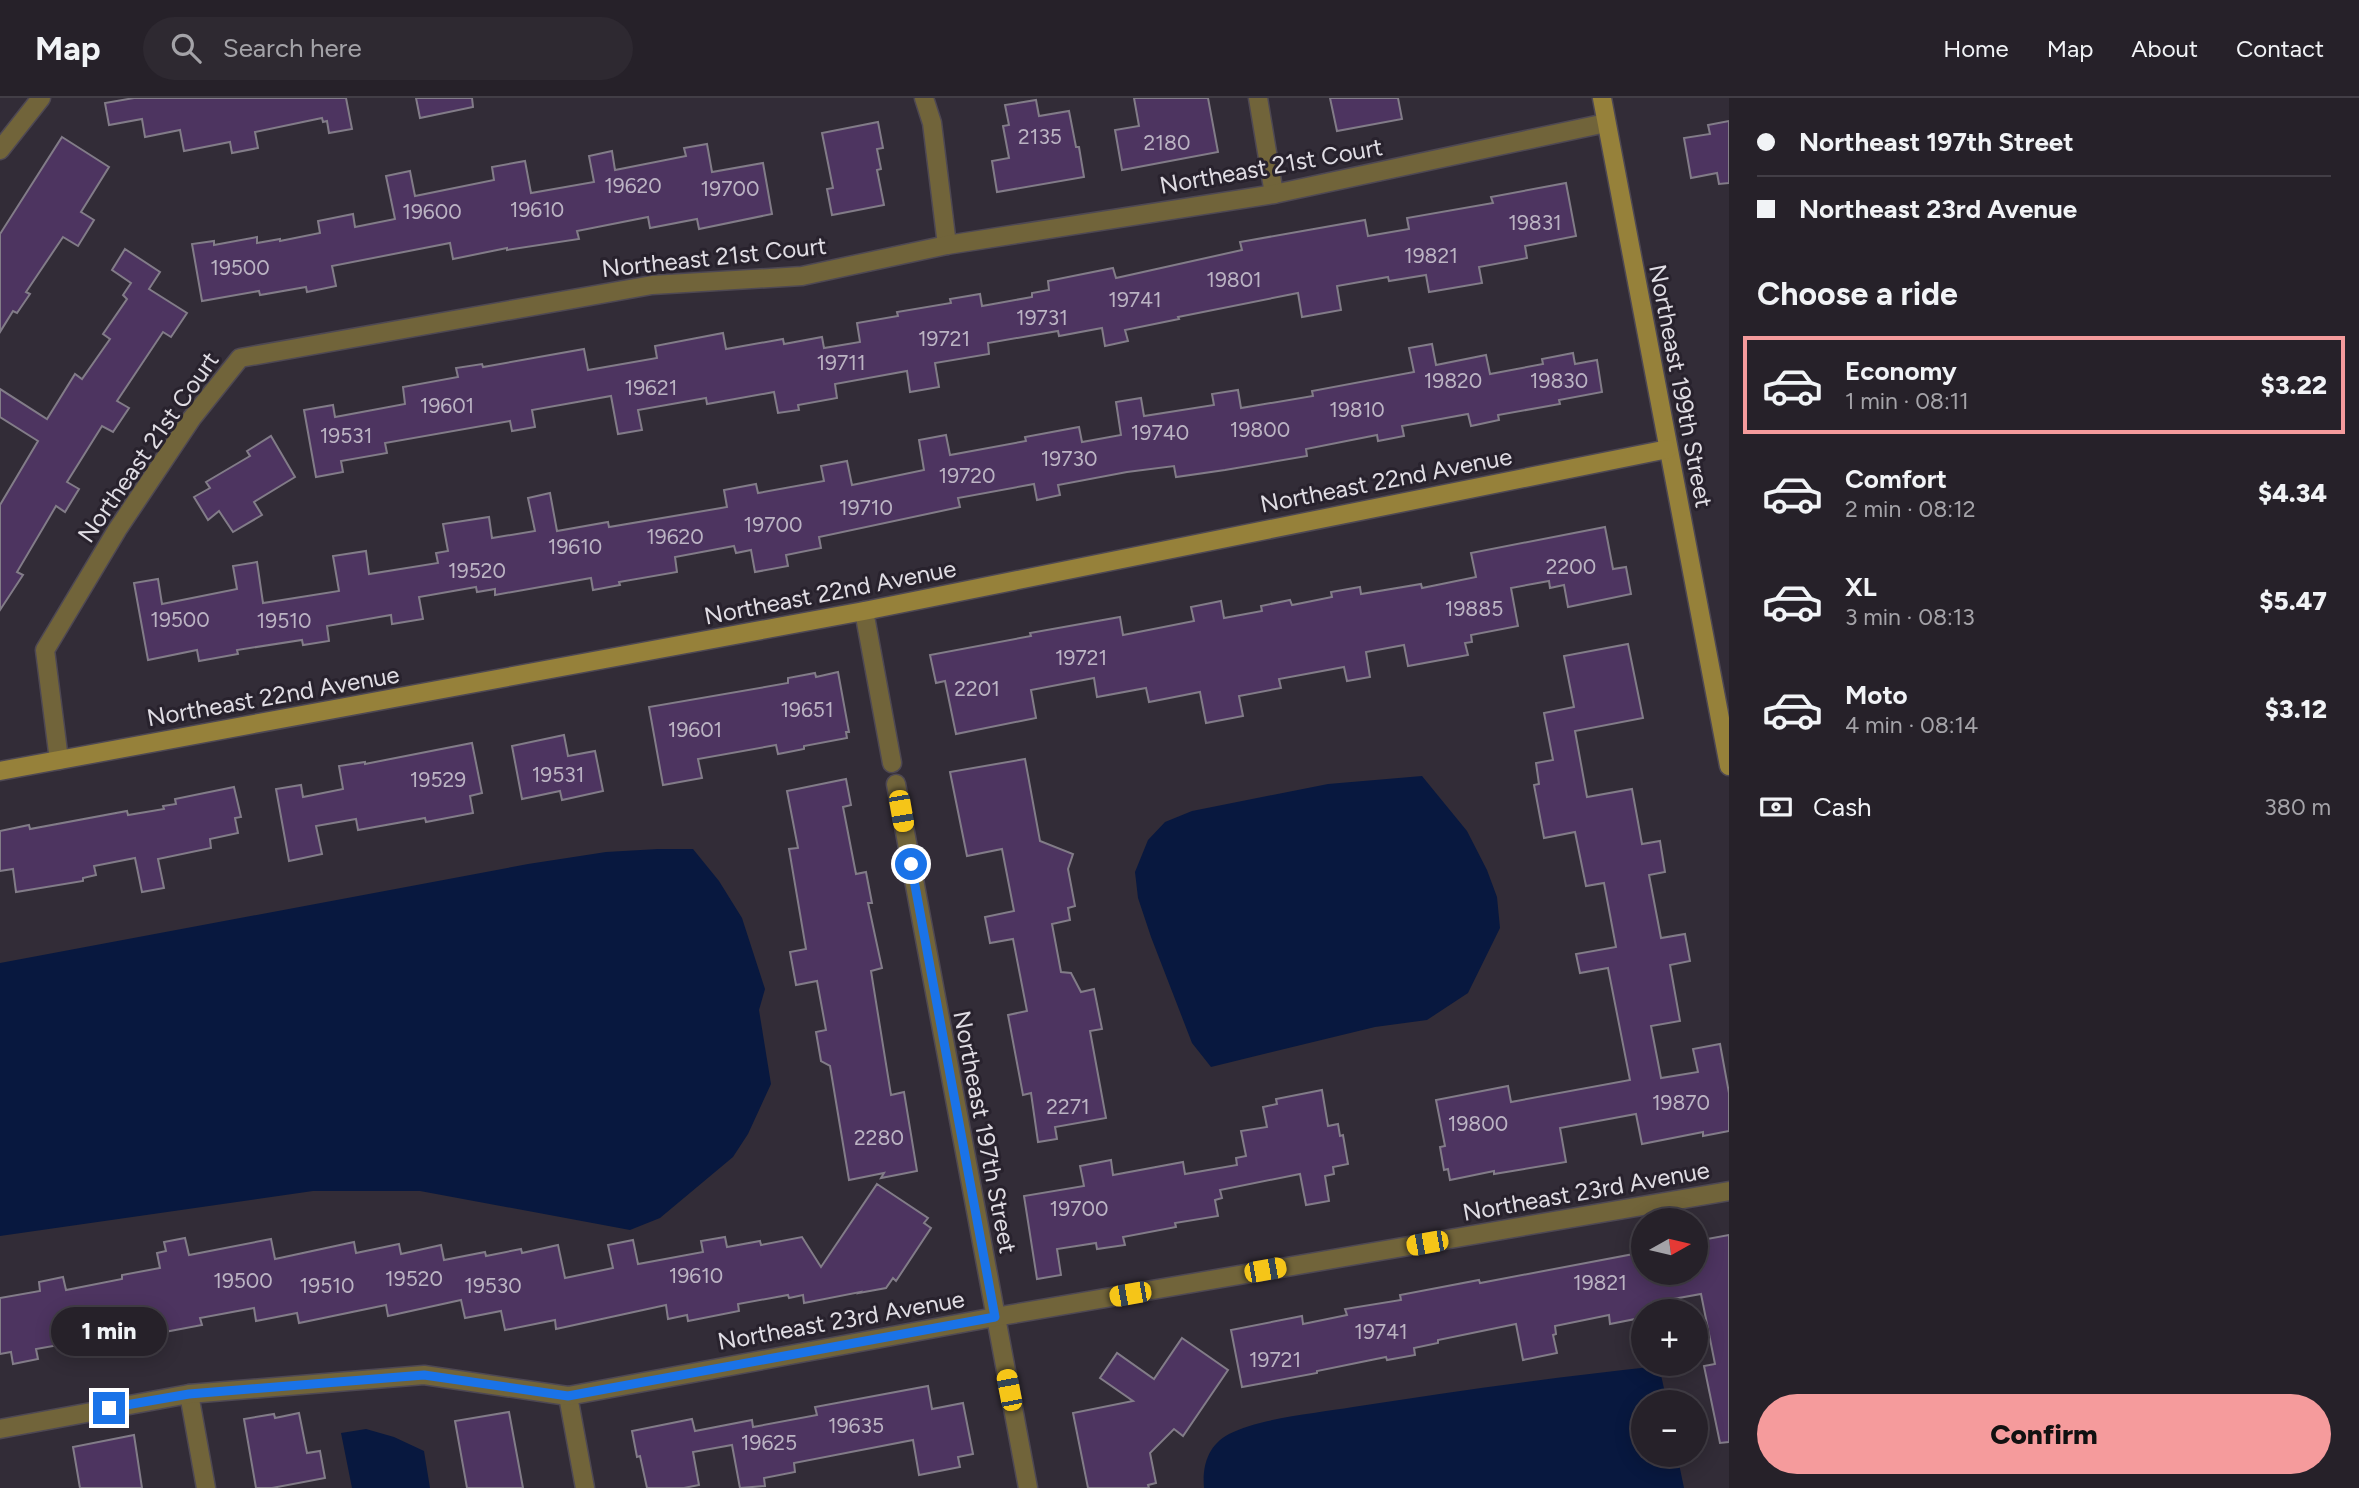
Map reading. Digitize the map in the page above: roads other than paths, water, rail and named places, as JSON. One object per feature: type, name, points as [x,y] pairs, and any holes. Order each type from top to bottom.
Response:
[{"type":"street","points":[[0,150],[41,98]]},
{"type":"street","points":[[924,98],[932,123],[947,245]]},
{"type":"street","points":[[1258,98],[1275,194]]},
{"type":"street","name":"Northeast 199th Street","points":[[1602,98],[1729,766]]},
{"type":"street","name":"Northeast 21st Court","points":[[59,760],[45,650],[132,508],[192,418],[240,358],[652,285],[802,276],[947,245],[1275,194],[1606,123]]},
{"type":"street","name":"Northeast 22nd Avenue","points":[[0,771],[864,611],[1668,449]]},
{"type":"street","points":[[864,611],[892,763]]},
{"type":"street","name":"Northeast 197th Street","points":[[896,784],[1028,1488]]},
{"type":"street","name":"Northeast 23rd Avenue","points":[[0,1429],[189,1394],[424,1375],[568,1396],[995,1317],[1729,1191]]},
{"type":"street","points":[[189,1394],[206,1488]]},
{"type":"street","points":[[568,1396],[585,1488]]},
{"type":"water","points":[[1422,776],[1467,831],[1497,897],[1500,928],[1468,993],[1427,1020],[1375,1027],[1211,1067],[1192,1043],[1138,898],[1135,872],[1148,840],[1165,822],[1192,811],[1328,784]]},
{"type":"water","points":[[693,849],[719,881],[742,918],[765,989],[759,1010],[771,1084],[748,1134],[733,1157],[660,1218],[630,1230],[420,1191],[313,1191],[0,1236],[0,963],[528,864],[606,852]]},
{"type":"water","points":[[1631,1369],[1631,1376],[1661,1376],[1664,1390],[1631,1390],[1631,1467],[1680,1467],[1684,1488],[1204,1488],[1205,1464],[1211,1450],[1229,1434],[1242,1428],[1290,1417]]},
{"type":"water","points":[[366,1429],[394,1437],[424,1451],[430,1488],[352,1488],[341,1433]]}]
